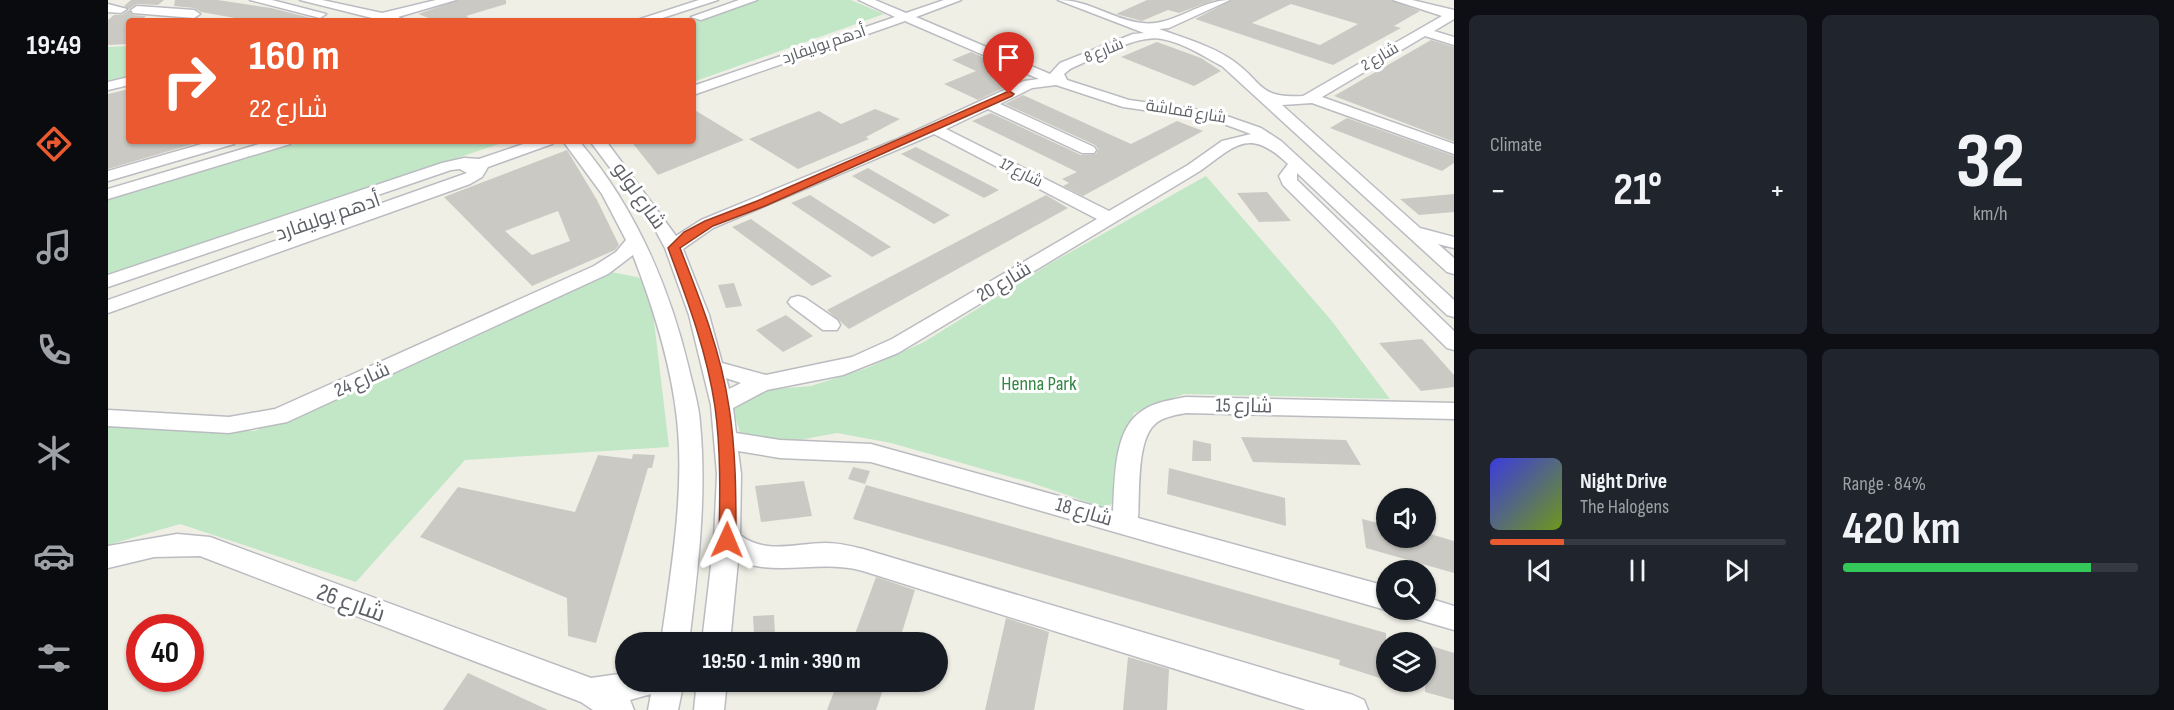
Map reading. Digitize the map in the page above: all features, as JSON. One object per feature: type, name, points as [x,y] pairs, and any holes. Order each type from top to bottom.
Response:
[{"type":"street","points":[[256,0],[335,18]]},
{"type":"street","points":[[306,0],[392,18]]},
{"type":"street","points":[[386,16],[450,0]]},
{"type":"street","points":[[651,18],[712,0]]},
{"type":"street","points":[[672,18],[731,0]]},
{"type":"street","points":[[693,18],[751,0]]},
{"type":"street","name":"شارع قماشة","points":[[865,0],[906,17],[1028,76],[1061,82],[1122,103],[1240,122],[1276,144],[1454,311]]},
{"type":"street","name":"أدهم بوليفارد","points":[[696,90],[955,0]]},
{"type":"street","points":[[1064,0],[1140,27],[1164,30],[1218,57],[1264,104],[1303,133],[1413,231],[1452,259]]},
{"type":"street","points":[[1164,30],[1224,0]]},
{"type":"street","points":[[1399,0],[1453,15]]},
{"type":"street","points":[[137,10],[194,14]]},
{"type":"street","name":"شارع 2","points":[[1264,104],[1308,98],[1453,15]]},
{"type":"street","points":[[696,80],[844,30],[873,28]]},
{"type":"street","name":"شارع 8","points":[[1061,82],[1057,73],[1061,68],[1137,37],[1164,30]]},
{"type":"street","points":[[1424,32],[1454,41]]},
{"type":"street","points":[[696,99],[807,60],[815,49]]},
{"type":"street","points":[[674,248],[688,235],[709,223],[761,204],[989,104],[1028,76]]},
{"type":"street","points":[[108,86],[126,82]]},
{"type":"street","points":[[1303,133],[1299,115],[1308,98],[1454,149]]},
{"type":"street","points":[[989,104],[1088,150]]},
{"type":"street","points":[[1240,122],[1264,104]]},
{"type":"street","points":[[1170,109],[1215,125],[1226,136],[1227,142],[1246,138],[1276,144]]},
{"type":"street","name":"شارع 17","points":[[933,128],[1110,218]]},
{"type":"street","name":"شارع 20","points":[[722,405],[747,387],[763,381],[837,370],[899,344],[1194,168],[1227,142]]},
{"type":"street","points":[[108,176],[219,144]]},
{"type":"street","points":[[108,185],[246,144]]},
{"type":"street","points":[[108,194],[275,144]]},
{"type":"street","name":"أدهم بوليفارد","points":[[108,294],[538,144]]},
{"type":"street","name":"شارع لولو","points":[[574,144],[602,180],[650,274],[666,314],[689,422],[690,491],[676,632]]},
{"type":"street","name":"شارع لولو","points":[[600,144],[660,223],[674,248],[699,315],[722,405],[729,474],[727,540],[717,632]]},
{"type":"street","points":[[108,281],[448,166],[464,163],[481,164],[476,174],[464,181],[108,307]]},
{"type":"street","points":[[1296,163],[1287,176],[1289,182],[1454,343]]},
{"type":"street","points":[[660,223],[684,226],[709,223]]},
{"type":"street","points":[[1413,231],[1454,243]]},
{"type":"street","name":"شارع 24","points":[[108,418],[229,425],[279,416],[601,270],[623,256],[635,241]]},
{"type":"street","points":[[1376,267],[1416,275]]},
{"type":"street","name":"شارع 24","points":[[601,270],[627,269],[650,274]]},
{"type":"street","points":[[798,302],[830,325]]},
{"type":"street","name":"شارع 20","points":[[711,367],[763,381]]},
{"type":"street","name":"شارع 15","points":[[1125,524],[1135,434],[1146,419],[1163,410],[1186,405],[1454,411]]},
{"type":"street","name":"شارع 18","points":[[727,439],[751,447],[778,450],[814,448],[871,453],[1376,595]]},
{"type":"street","name":"شارع 18","points":[[729,474],[760,455],[778,450]]},
{"type":"street","points":[[727,540],[744,553],[765,559],[822,554],[863,560],[1353,710]]},
{"type":"street","name":"شارع 26","points":[[108,558],[147,546],[176,542],[201,544],[591,692],[619,710]]},
{"type":"street","points":[[1436,613],[1454,618]]},
{"type":"street","name":"شارع 26","points":[[591,692],[615,690]]},
{"type":"street","points":[[663,710],[667,692]]},
{"type":"street","points":[[709,710],[711,692]]},
{"type":"green space","points":[[753,0],[851,0],[884,14],[696,81],[696,18]]},
{"type":"green space","points":[[126,46],[126,81],[108,85],[108,47]]},
{"type":"green space","points":[[293,144],[499,144],[108,275],[108,199]]},
{"type":"green space","name":"Henna Park","points":[[1206,176],[1331,320],[1390,399],[1184,394],[1134,413],[1123,446],[1121,498],[1105,508],[1029,482],[891,443],[837,433],[778,444],[740,432],[732,407],[750,391],[811,386],[867,368],[924,342],[1051,263]]},
{"type":"green space","points":[[601,270],[637,277],[649,283],[653,291],[654,321],[669,447],[465,460],[356,582],[180,524],[108,545],[108,423],[255,431]]},
{"type":"building","points":[[131,0],[164,0],[158,5],[137,4],[129,9],[124,6]]},
{"type":"building","points":[[175,0],[218,0],[271,8],[311,18],[235,18],[201,12],[194,8],[174,6]]},
{"type":"building","points":[[458,0],[506,0],[506,4],[466,16],[469,18],[429,18],[418,14]]},
{"type":"building","points":[[1147,0],[1214,0],[1179,13],[1168,10],[1142,21],[1116,14]]},
{"type":"building","points":[[1232,0],[1391,0],[1420,11],[1394,26],[1401,28],[1333,65],[1195,19]],"holes":[[[1291,4],[1358,24],[1320,45],[1252,23]]]},
{"type":"building","points":[[129,10],[133,15],[146,16],[126,18],[126,44],[108,45],[108,20],[114,15],[122,15]]},
{"type":"building","points":[[1431,40],[1454,47],[1454,142],[1334,96]]},
{"type":"building","points":[[1157,42],[1201,58],[1221,71],[1194,86],[1121,57]]},
{"type":"building","points":[[971,52],[1024,75],[1000,85],[1005,87],[978,100],[944,84],[976,71],[952,60]]},
{"type":"building","points":[[126,90],[126,144],[193,144],[108,169],[108,94]]},
{"type":"building","points":[[1023,95],[1131,144],[1177,121],[1203,131],[1083,196],[1063,186],[1069,183],[1062,179],[1077,172],[972,121],[991,113],[1081,155],[1096,154],[1098,149],[1095,145],[1005,104]]},
{"type":"building","points":[[875,109],[900,119],[866,137],[869,139],[798,169],[749,139],[819,111],[841,124]]},
{"type":"building","points":[[696,111],[744,140],[658,175],[633,144],[696,144]]},
{"type":"building","points":[[1347,118],[1454,156],[1454,163],[1442,171],[1330,128]]},
{"type":"building","points":[[916,147],[999,190],[984,198],[901,154]]},
{"type":"building","points":[[567,150],[597,200],[619,245],[615,250],[532,286],[444,197]],"holes":[[[558,211],[570,241],[532,255],[505,231]]]},
{"type":"building","points":[[868,168],[950,215],[934,224],[852,176]]},
{"type":"building","points":[[1267,192],[1291,221],[1259,222],[1237,193]]},
{"type":"building","points":[[1454,194],[1454,212],[1419,215],[1400,199]]},
{"type":"building","points":[[810,195],[891,247],[872,257],[791,203]]},
{"type":"building","points":[[1046,195],[1068,208],[849,329],[827,310]]},
{"type":"building","points":[[751,219],[832,276],[812,286],[732,227]]},
{"type":"building","points":[[734,283],[742,306],[726,308],[718,285]]},
{"type":"building","points":[[786,315],[813,336],[783,352],[756,330]]},
{"type":"building","points":[[1422,339],[1454,375],[1454,387],[1421,391],[1379,343]]},
{"type":"building","points":[[1241,437],[1346,440],[1361,465],[1253,462]]},
{"type":"building","points":[[1193,440],[1211,444],[1211,461],[1192,461]]},
{"type":"building","points":[[633,454],[655,455],[652,468],[648,468],[596,643],[568,636],[567,598],[420,537],[458,487],[575,512],[598,455],[632,459]]},
{"type":"building","points":[[853,467],[870,471],[865,484],[848,479]]},
{"type":"building","points":[[1169,468],[1285,498],[1286,526],[1167,494]]},
{"type":"building","points":[[804,481],[812,516],[761,522],[755,486]]},
{"type":"building","points":[[866,485],[1382,632],[1376,632],[1376,677],[1339,665],[1340,660],[853,519]]},
{"type":"building","points":[[1362,519],[1376,522],[1376,548],[1436,548],[1436,536],[1454,541],[1454,573],[1436,568],[1436,560],[1408,560],[1366,548]]},
{"type":"building","points":[[876,577],[915,590],[902,632],[856,632]]},
{"type":"building","points":[[774,615],[775,632],[754,632],[753,616]]},
{"type":"building","points":[[1006,618],[1049,632],[1034,710],[985,710]]},
{"type":"building","points":[[1436,647],[1454,653],[1454,700],[1425,692],[1436,692]]},
{"type":"building","points":[[1128,657],[1169,669],[1167,710],[1123,710]]},
{"type":"building","points":[[468,673],[548,710],[443,710]]},
{"type":"building","points":[[834,692],[882,692],[876,710],[827,710]]},
{"type":"route","points":[[727,540],[729,474],[722,405],[699,315],[688,280],[674,248],[688,235],[709,223],[761,204],[1009,94]]}]
